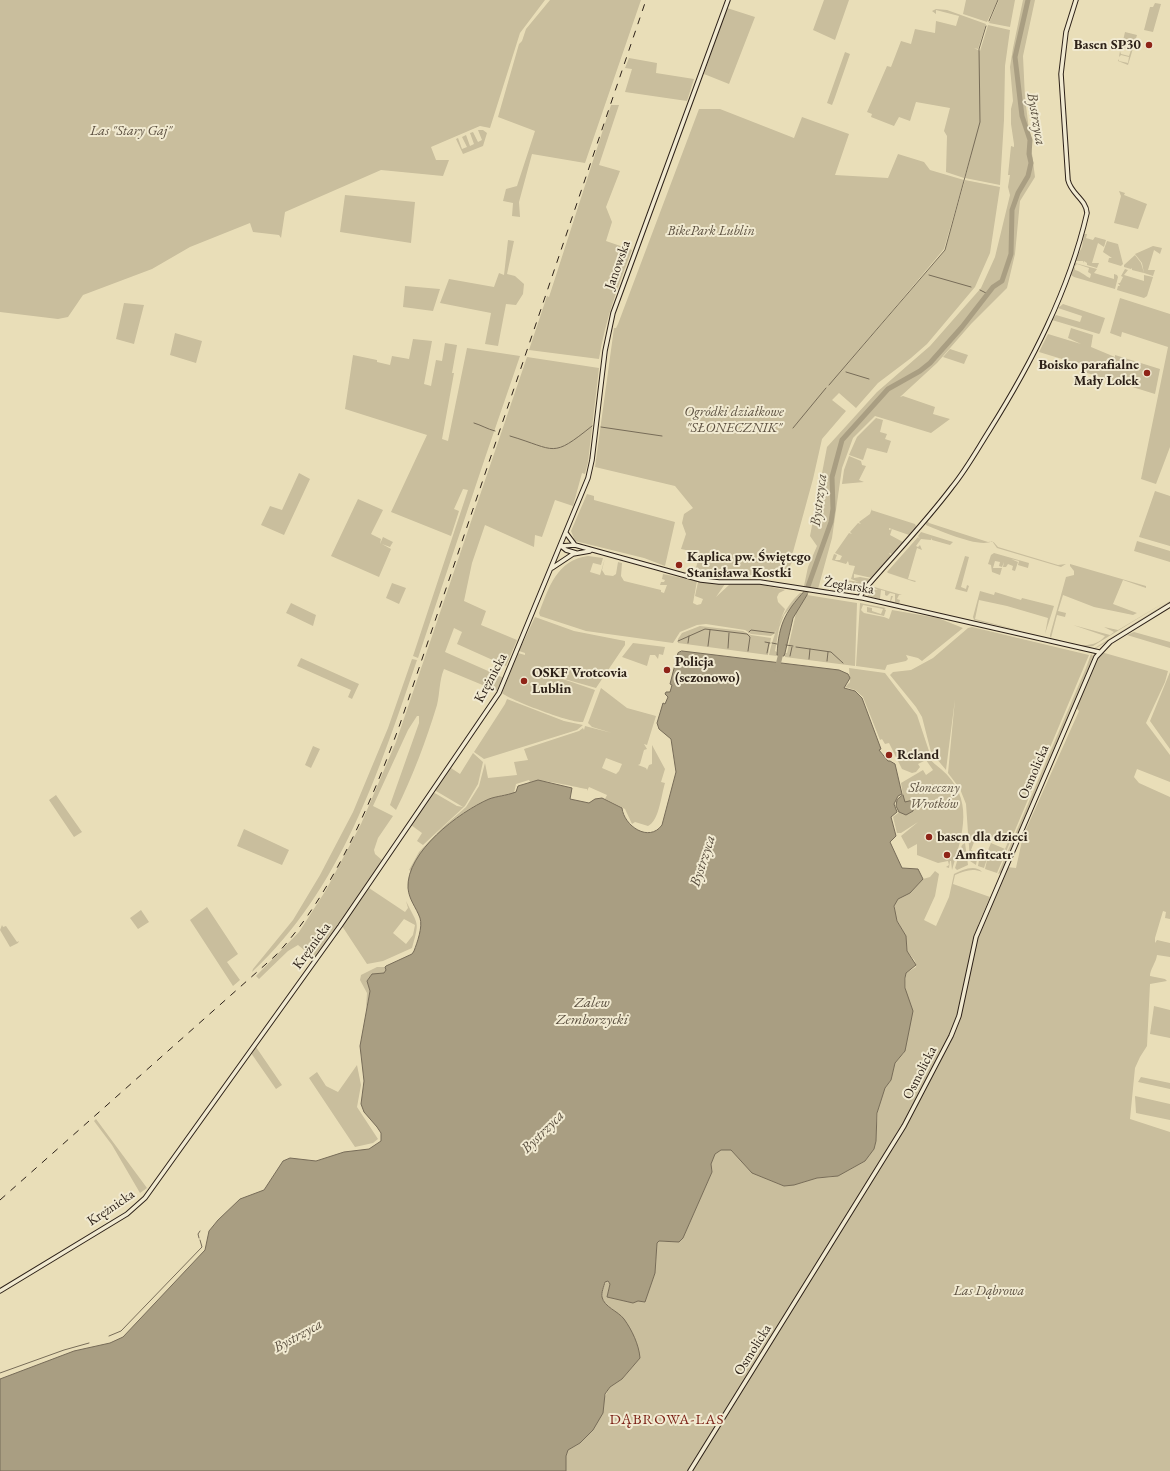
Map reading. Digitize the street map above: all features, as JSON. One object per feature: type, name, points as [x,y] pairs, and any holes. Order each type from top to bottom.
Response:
[{"type":"street","name":"Janowska","points":[[561,546],[591,468],[605,345],[613,312],[728,0]]},
{"type":"street","points":[[860,597],[865,589],[954,485],[1014,391],[1061,294],[1087,212],[1084,203],[1072,189],[1068,180],[1061,86],[1066,32],[1076,0]]},
{"type":"street","points":[[566,533],[575,545]]},
{"type":"street","name":"Żeglarska","points":[[561,546],[575,545],[700,580],[719,582],[757,582],[816,592],[860,597],[1099,652]]},
{"type":"street","points":[[561,546],[566,550],[576,553]]},
{"type":"street","name":"Krężnicka","points":[[0,1290],[129,1212],[139,1205],[151,1191],[340,926],[498,695],[561,546]]},
{"type":"street","name":"Żeglarska","points":[[552,568],[576,553],[595,551]]},
{"type":"street","points":[[1099,652],[1110,642],[1170,605]]},
{"type":"street","name":"Osmolicka","points":[[690,1471],[904,1126],[948,1041],[959,1016],[976,937],[1099,652]]},
{"type":"green space","name":"Las \"Stary Gaj\"","points":[[0,0],[545,0],[520,33],[490,128],[480,126],[431,147],[436,160],[449,160],[443,176],[381,170],[285,212],[281,238],[279,235],[253,232],[250,223],[190,247],[152,269],[83,295],[68,317],[58,319],[0,312]]},
{"type":"green space","points":[[550,0],[641,0],[585,163],[532,154],[519,202],[520,217],[512,216],[513,203],[503,201],[506,189],[517,186],[535,131],[498,117],[519,44],[522,41],[526,29]]},
{"type":"green space","points":[[824,0],[849,0],[835,40],[813,30]]},
{"type":"green space","points":[[966,0],[998,0],[987,22],[963,14]]},
{"type":"green space","points":[[999,0],[1015,0],[1010,27],[989,23]]},
{"type":"green space","points":[[1023,0],[1035,0],[1023,56],[1025,98],[1035,177],[1020,201],[1015,254],[1007,288],[971,324],[937,363],[900,397],[903,396],[935,407],[933,414],[950,419],[931,433],[875,416],[853,438],[842,468],[832,538],[818,589],[804,586],[808,567],[817,546],[810,536],[827,447],[877,392],[930,346],[981,288],[995,257],[1010,195],[1008,187],[1010,175],[1008,175],[1011,146],[1014,147],[1014,144],[1011,124],[1011,109],[1013,101],[1010,67]]},
{"type":"green space","points":[[1155,3],[1161,4],[1153,32],[1144,30],[1150,7],[1153,7]]},
{"type":"green space","points":[[727,8],[755,17],[729,84],[704,74]]},
{"type":"green space","points":[[936,9],[947,10],[986,24],[978,49],[974,48],[980,51],[988,25],[1010,30],[1005,66],[1004,120],[1000,185],[965,178],[973,149],[964,178],[946,172],[947,136],[944,131],[950,108],[916,102],[910,121],[899,117],[894,126],[871,117],[872,114],[867,112],[887,66],[891,67],[901,41],[911,44],[915,29],[935,33],[936,21],[956,26],[959,16],[936,10],[936,14],[932,11]]},
{"type":"green space","points":[[1125,32],[1137,35],[1128,65],[1118,61],[1119,59],[1119,61],[1128,63],[1129,57],[1121,55],[1119,57],[1120,51],[1121,54],[1129,56],[1131,50],[1121,49]]},
{"type":"green space","points":[[845,52],[850,54],[832,105],[827,103]]},
{"type":"green space","points":[[629,58],[657,63],[656,73],[694,79],[687,101],[625,92],[632,69],[625,68]]},
{"type":"green space","points":[[611,105],[619,105],[599,165],[620,171],[606,207],[612,222],[606,241],[632,250],[608,317],[599,359],[529,350],[547,296],[549,297]]},
{"type":"green space","name":"Ogródki działkowe \"SŁONECZNIK\"","points":[[699,109],[720,109],[794,138],[802,117],[849,134],[835,175],[888,178],[898,154],[924,162],[930,170],[964,180],[944,249],[829,386],[945,250],[965,180],[1000,187],[990,253],[975,287],[927,344],[878,383],[856,408],[839,393],[832,400],[846,411],[822,439],[813,479],[793,552],[787,560],[792,562],[785,576],[772,578],[709,577],[694,575],[700,553],[681,549],[686,534],[682,523],[684,514],[693,508],[675,486],[595,467],[614,328],[616,328],[618,324]]},
{"type":"green space","points":[[478,130],[483,130],[487,133],[483,146],[463,154],[456,139],[458,138],[462,149],[467,147],[462,137],[466,135],[470,146],[474,144],[470,133],[473,132],[478,142],[482,140]]},
{"type":"green space","points":[[1119,191],[1125,193],[1124,195],[1147,204],[1138,229],[1114,223],[1121,196]]},
{"type":"green space","points":[[345,195],[415,202],[411,243],[340,232]]},
{"type":"green space","points":[[1084,234],[1087,234],[1086,238],[1093,240],[1095,237],[1106,240],[1104,247],[1098,243],[1092,263],[1099,263],[1097,268],[1087,265],[1084,261],[1083,263],[1083,261],[1075,261],[1082,247]]},
{"type":"green space","points":[[508,240],[514,241],[507,274],[515,276],[524,284],[523,294],[516,305],[506,304],[498,346],[485,344],[491,313],[440,303],[449,279],[494,287],[499,273],[504,275]]},
{"type":"green space","points":[[1107,241],[1118,244],[1123,264],[1121,266],[1108,262],[1109,258],[1112,258],[1103,252]]},
{"type":"green space","points":[[1153,246],[1162,248],[1160,254],[1154,250],[1148,270],[1155,270],[1153,276],[1144,273],[1142,263],[1135,254]]},
{"type":"green space","points":[[1135,255],[1141,263],[1144,273],[1132,270],[1132,268],[1124,267],[1124,265]]},
{"type":"green space","points":[[1075,263],[1097,269],[1094,273],[1114,279],[1114,274],[1117,275],[1118,277],[1115,289],[1074,277],[1071,275],[1074,267],[1075,270],[1090,278],[1091,274],[1088,272],[1089,268],[1077,264],[1075,266]]},
{"type":"green space","points":[[1125,269],[1128,270],[1124,275],[1144,281],[1144,275],[1153,277],[1147,296],[1144,298],[1117,290],[1118,286],[1120,286],[1118,283],[1120,283],[1123,277],[1121,276]]},
{"type":"green space","points":[[405,286],[440,289],[433,311],[403,307]]},
{"type":"green space","points":[[1120,298],[1170,314],[1170,447],[1156,484],[1141,479],[1168,347],[1122,332],[1121,337],[1110,333]]},
{"type":"green space","points":[[124,303],[144,305],[134,344],[116,339]]},
{"type":"green space","points":[[1063,304],[1105,318],[1100,333],[1099,334],[1052,320],[1056,315],[1080,322],[1082,316],[1058,308]]},
{"type":"green space","points":[[1071,328],[1093,335],[1091,347],[1115,357],[1115,355],[1160,369],[1155,394],[1084,372],[1085,366],[1039,352],[1048,334],[1081,344],[1068,338]]},
{"type":"green space","points":[[175,333],[202,341],[196,363],[170,355]]},
{"type":"green space","points":[[413,339],[432,341],[424,384],[431,386],[436,360],[442,361],[445,343],[457,345],[452,373],[454,373],[442,439],[448,441],[467,348],[520,356],[418,658],[413,656],[468,490],[463,489],[454,509],[459,511],[451,536],[391,512],[427,435],[345,409],[353,355],[377,360],[377,362],[390,365],[392,356],[409,359]]},
{"type":"green space","points":[[950,349],[968,355],[964,364],[943,357]]},
{"type":"green space","points":[[527,357],[599,368],[588,462],[585,474],[582,473],[573,506],[555,500],[542,537],[535,535],[534,547],[485,525],[472,563],[464,601],[486,611],[481,625],[517,640],[506,666],[457,644],[462,632],[454,628],[445,652],[504,678],[497,691],[444,669],[441,678],[437,705],[428,732],[414,771],[396,810],[390,805],[419,723],[419,716],[417,716],[408,730],[373,806],[393,816],[378,838],[374,850],[375,854],[383,861],[315,959],[298,945],[288,951],[259,979],[256,976],[299,932],[326,890],[361,824],[396,742]]},
{"type":"green space","points":[[876,418],[883,420],[880,432],[887,434],[885,439],[891,441],[887,453],[867,448],[863,460],[849,455],[857,437]]},
{"type":"green space","points":[[849,456],[861,461],[862,465],[866,466],[859,480],[864,482],[842,484],[844,470]]},
{"type":"green space","points":[[299,473],[310,479],[284,535],[261,525],[270,506],[282,510]]},
{"type":"green space","points":[[1155,491],[1170,496],[1170,546],[1139,537]]},
{"type":"green space","points":[[587,494],[594,496],[594,500],[675,522],[665,566],[644,558],[575,541],[571,531]]},
{"type":"green space","points":[[358,499],[383,510],[371,534],[381,539],[380,544],[383,537],[393,542],[390,547],[382,544],[391,549],[379,577],[331,556]]},
{"type":"green space","points":[[871,510],[915,524],[916,526],[909,535],[892,529],[890,535],[903,542],[892,554],[889,553],[891,556],[872,578],[854,574],[854,578],[860,577],[871,579],[866,584],[851,585],[846,580],[859,582],[851,579],[855,566],[849,565],[848,561],[846,564],[832,560],[834,554],[837,555],[835,560],[840,560],[842,556],[835,553],[849,533],[852,534],[850,532],[858,523],[861,524],[859,522],[870,514]]},
{"type":"green space","points":[[927,520],[929,523],[989,542],[979,543],[969,541],[949,534],[926,525]]},
{"type":"green space","points":[[921,532],[953,542],[950,545],[932,540],[932,538],[931,540],[921,539],[916,546],[918,547],[920,545],[922,550],[917,548],[908,579],[916,581],[915,582],[888,573],[887,572],[918,537],[920,539],[918,536]]},
{"type":"green space","points":[[1137,541],[1170,551],[1170,562],[1134,551]]},
{"type":"green space","points":[[993,542],[998,547],[1058,565],[1066,564],[1061,567],[997,548]]},
{"type":"green space","points":[[994,553],[1029,563],[1028,568],[1018,565],[1019,561],[1011,559],[1018,562],[1015,571],[1012,570],[1013,566],[1008,564],[1006,567],[1003,567],[1004,562],[1002,567],[999,566],[1000,562],[995,561],[993,568],[1002,568],[1000,575],[992,572],[991,565],[988,564],[991,555]]},
{"type":"green space","points":[[588,556],[603,558],[601,565],[593,563],[590,572],[600,575],[605,558],[602,570],[605,575],[613,576],[616,574],[618,562],[622,563],[621,576],[624,581],[661,590],[661,592],[664,593],[667,585],[660,585],[661,582],[664,582],[665,580],[662,579],[663,574],[697,581],[693,603],[697,605],[701,604],[703,599],[695,596],[698,582],[725,584],[716,597],[729,585],[759,584],[729,584],[756,583],[786,588],[763,585],[785,590],[779,593],[777,597],[778,602],[785,609],[775,633],[771,636],[751,634],[745,630],[706,624],[697,625],[680,632],[673,643],[586,631],[540,616],[539,613],[543,603],[556,576],[569,563]]},
{"type":"green space","points":[[965,556],[969,557],[961,587],[966,589],[967,585],[969,586],[967,592],[955,589]]},
{"type":"green space","points":[[1070,564],[1146,586],[1146,588],[1123,580],[1113,604],[1137,613],[1133,615],[1094,607],[1063,595],[1058,611],[1066,613],[1065,617],[1057,615],[1051,638],[1050,635],[1066,577],[1074,575],[1074,571]]},
{"type":"green space","points":[[392,583],[406,588],[399,604],[386,598]]},
{"type":"green space","points":[[871,586],[902,595],[899,595],[897,599],[900,600],[899,604],[890,602],[891,596],[893,596],[891,601],[895,602],[895,594],[890,593],[887,596],[885,595],[885,591],[881,590],[880,599],[868,596],[867,592],[870,589],[878,590]]},
{"type":"green space","points":[[980,591],[994,595],[995,592],[1021,600],[1022,598],[1054,606],[1045,634],[1048,618],[1007,606],[979,600],[975,619],[1026,632],[974,620],[973,617]]},
{"type":"green space","points":[[800,593],[803,593],[784,615],[779,628],[775,651],[777,652],[777,656],[769,655],[784,613]]},
{"type":"green space","points":[[807,595],[857,603],[855,666],[785,657],[796,613]]},
{"type":"green space","points":[[1170,599],[1093,646],[1086,647],[1074,644],[1094,644],[1105,636],[1073,625],[1110,635],[1114,632],[1104,627],[1118,630]]},
{"type":"green space","points":[[1170,601],[1170,604],[1093,649]]},
{"type":"green space","points":[[291,603],[316,615],[313,626],[286,613]]},
{"type":"green space","points":[[860,603],[886,608],[884,609],[886,610],[884,616],[867,612],[867,607],[872,608],[872,611],[881,614],[883,609],[863,605],[861,610],[864,613],[889,619],[892,610],[938,618],[963,628],[922,661],[918,658],[906,655],[908,659],[906,661],[887,665],[885,670],[856,666]]},
{"type":"green space","points":[[535,617],[574,631],[625,641],[625,645],[596,688],[554,676],[595,690],[583,722],[577,722],[542,711],[502,693],[518,653],[525,655],[525,653],[519,651]]},
{"type":"green space","points":[[700,626],[743,631],[751,635],[771,638],[768,655],[678,643],[678,639],[682,633]]},
{"type":"green space","points":[[972,627],[1089,655],[997,873],[985,869],[988,856],[984,868],[978,866],[980,854],[986,855],[991,843],[1005,849],[1008,842],[996,834],[994,838],[978,832],[971,850],[978,853],[976,865],[970,861],[966,804],[960,789],[948,773],[955,699],[946,770],[931,752],[922,717],[916,707],[890,675],[893,672],[911,670],[933,658],[968,628]]},
{"type":"green space","points":[[1134,632],[1170,642],[1170,648],[1127,635]]},
{"type":"green space","points":[[633,643],[665,647],[663,655],[659,654],[658,659],[655,655],[650,655],[647,666],[622,657]]},
{"type":"green space","name":"Las Dąbrowa","points":[[1101,652],[1168,671],[1165,682],[1146,723],[1170,755],[1170,782],[1137,769],[1134,777],[1139,783],[1170,797],[1170,919],[1165,918],[1166,912],[1163,911],[1155,938],[1155,943],[1157,940],[1170,943],[1170,957],[1157,955],[1150,973],[1150,976],[1165,979],[1167,981],[1150,984],[1147,1046],[1135,1068],[1130,1119],[1170,1132],[1170,1471],[566,1471],[566,1456],[568,1450],[580,1443],[610,1387],[622,1379],[640,1358],[637,1343],[629,1328],[621,1316],[605,1304],[603,1300],[602,1294],[605,1284],[606,1282],[610,1283],[607,1297],[633,1303],[638,1301],[645,1302],[655,1273],[657,1243],[659,1241],[665,1242],[683,1238],[712,1172],[711,1164],[715,1154],[721,1150],[731,1150],[752,1173],[784,1186],[794,1185],[817,1178],[834,1177],[865,1161],[874,1149],[878,1109],[885,1088],[891,1080],[895,1063],[904,1053],[906,973],[916,967],[915,961],[907,951],[906,936],[895,917],[895,902],[901,896],[910,893],[923,879],[930,877],[935,871],[939,874],[935,896],[924,920],[936,926],[949,897],[954,874],[968,868],[976,868],[982,872],[972,870],[955,875],[953,884],[990,897],[978,925],[982,927],[1007,867],[1016,868],[1023,836],[1079,711],[1075,706]]},
{"type":"green space","points":[[1091,654],[1094,657],[1001,873],[998,874],[1086,668]]},
{"type":"green space","points":[[301,658],[359,684],[352,699],[348,697],[351,690],[297,666]]},
{"type":"green space","points":[[412,659],[417,660],[403,702],[372,786],[354,827],[333,867],[310,904],[283,940],[252,972],[293,920],[320,875],[353,812],[388,728]]},
{"type":"green space","name":"Słoneczny Wrotków","points":[[849,668],[885,673],[917,715],[930,754],[928,757],[952,780],[959,792],[962,804],[962,830],[960,843],[952,870],[951,861],[949,868],[946,867],[949,865],[948,861],[938,863],[917,855],[917,844],[908,849],[901,836],[918,822],[901,833],[897,833],[893,817],[898,813],[896,802],[903,795],[901,783],[923,770],[926,775],[933,770],[926,760],[918,764],[920,767],[916,772],[912,773],[902,769],[889,743],[885,744],[882,739],[880,740],[863,697],[855,690],[845,687],[850,682]]},
{"type":"green space","points":[[1170,672],[1170,749],[1150,721]]},
{"type":"green space","points":[[601,688],[627,708],[656,716],[647,745],[644,744],[647,749],[644,750],[640,764],[638,765],[646,768],[647,770],[649,765],[652,764],[652,745],[665,769],[661,782],[665,783],[661,801],[655,819],[652,823],[648,826],[635,822],[632,824],[625,809],[605,799],[607,795],[589,787],[587,791],[587,789],[558,783],[542,781],[530,782],[529,780],[516,784],[514,793],[489,799],[465,812],[454,820],[434,838],[417,860],[411,871],[409,870],[419,852],[442,828],[466,807],[479,786],[485,763],[488,778],[517,775],[514,762],[528,760],[524,749],[579,731],[583,728],[584,730],[585,726],[612,733],[592,727],[588,723]],"holes":[[[606,758],[622,764],[616,774],[602,768]]]},
{"type":"green space","points":[[507,699],[564,721],[583,725],[577,730],[484,759],[474,752]]},
{"type":"green space","points":[[313,746],[320,749],[311,768],[305,765]]},
{"type":"green space","points":[[473,753],[483,762],[478,784],[465,806],[423,845],[417,841],[422,833],[411,825],[433,792],[457,806],[463,807],[436,791],[436,788],[448,769],[451,768],[460,774]]},
{"type":"green space","points":[[56,795],[82,832],[74,837],[49,800]]},
{"type":"green space","points":[[244,829],[289,850],[282,865],[237,846]]},
{"type":"green space","points":[[965,843],[968,865],[957,870],[955,868],[962,845]]},
{"type":"green space","points":[[369,888],[405,912],[408,908],[406,901],[415,919],[417,927],[412,948],[383,961],[367,964],[342,926]],"holes":[[[404,919],[415,925],[413,935],[406,944],[393,933]]]},
{"type":"green space","points":[[207,907],[238,954],[227,962],[240,980],[233,986],[190,920]]},
{"type":"green space","points":[[141,910],[149,922],[138,929],[130,918]]},
{"type":"green space","points":[[2,925],[3,927],[6,926],[17,942],[19,941],[18,943],[10,947],[0,930]]},
{"type":"green space","points":[[377,967],[385,967],[386,970],[384,973],[372,974],[367,981],[370,991],[366,1009],[367,993],[360,980],[361,975]]},
{"type":"green space","points":[[1154,1006],[1170,1010],[1170,1038],[1150,1034]]},
{"type":"green space","points":[[256,1047],[282,1085],[276,1089],[251,1053]]},
{"type":"green space","points":[[357,1065],[361,1085],[357,1107],[378,1139],[373,1143],[355,1147],[309,1078],[317,1072],[326,1086],[338,1092]]},
{"type":"green space","points":[[1141,1077],[1170,1083],[1170,1089],[1138,1082]]},
{"type":"green space","points":[[1135,1096],[1170,1104],[1170,1120],[1136,1113]]},
{"type":"green space","points":[[96,1119],[147,1188],[140,1193],[112,1145],[94,1121]]},
{"type":"water","points":[[809,586],[807,595],[793,618],[784,656],[777,655],[780,633],[785,617]]},
{"type":"water","name":"Zalew Zemborzycki","points":[[682,651],[839,670],[848,674],[850,678],[844,688],[855,691],[862,698],[881,749],[879,750],[888,761],[895,764],[902,794],[898,796],[894,804],[897,812],[891,817],[896,836],[890,842],[902,868],[918,869],[923,879],[910,893],[898,899],[894,906],[897,921],[906,936],[907,951],[916,965],[906,973],[905,978],[905,988],[913,1011],[905,1051],[895,1063],[891,1080],[885,1088],[877,1113],[876,1141],[874,1149],[865,1161],[838,1176],[817,1178],[794,1185],[784,1186],[752,1173],[731,1150],[721,1150],[715,1154],[711,1164],[712,1172],[683,1238],[679,1242],[659,1241],[657,1243],[655,1273],[645,1302],[638,1301],[633,1303],[607,1297],[610,1284],[608,1281],[605,1282],[602,1294],[603,1300],[605,1304],[621,1316],[627,1323],[637,1343],[640,1358],[622,1379],[610,1387],[605,1394],[603,1413],[593,1430],[580,1443],[568,1450],[566,1456],[566,1471],[0,1471],[0,1379],[74,1351],[110,1343],[123,1337],[205,1250],[209,1231],[218,1220],[240,1199],[264,1190],[283,1161],[290,1158],[316,1161],[344,1152],[369,1149],[381,1141],[381,1133],[364,1112],[361,1104],[364,1081],[360,1046],[370,991],[367,981],[372,974],[384,973],[386,966],[412,954],[414,951],[421,922],[411,900],[408,888],[410,874],[425,847],[436,835],[463,813],[477,805],[495,797],[516,792],[518,786],[538,780],[572,788],[570,799],[589,803],[595,799],[602,798],[622,808],[627,821],[638,830],[651,832],[657,830],[662,825],[676,772],[671,739],[659,729],[657,723],[663,703],[665,704],[668,697],[665,694],[666,692],[670,692],[672,685],[670,684],[678,653]]},
{"type":"water","points":[[903,795],[905,802],[913,800],[913,811],[906,815],[899,812],[896,806],[897,800]]},
{"type":"waterway","points":[[989,21],[998,0]]},
{"type":"waterway","name":"Bystrzyca","points":[[806,592],[831,522],[833,509],[832,477],[842,440],[888,389],[920,371],[930,363],[962,327],[993,287],[1002,281],[1011,254],[1012,210],[1018,193],[1028,176],[1031,163],[1029,154],[1030,140],[1022,116],[1015,57],[1028,0]]},
{"type":"waterway","points":[[829,385],[945,250],[980,122],[979,49],[986,26]]},
{"type":"waterway","points":[[929,275],[971,287]]},
{"type":"waterway","points":[[980,290],[988,294]]},
{"type":"waterway","points":[[846,372],[869,379]]},
{"type":"waterway","points":[[793,428],[826,388]]},
{"type":"waterway","points":[[474,423],[495,431]]},
{"type":"waterway","points":[[510,436],[553,449],[568,443],[592,426]]},
{"type":"waterway","points":[[601,427],[662,436]]},
{"type":"waterway","points":[[678,641],[705,629],[747,634],[750,637],[748,651]]},
{"type":"waterway","points":[[708,646],[710,630]]},
{"type":"waterway","points":[[749,632],[751,630],[774,633]]},
{"type":"waterway","points":[[728,648],[729,633]]},
{"type":"waterway","points":[[688,643],[689,636]]},
{"type":"waterway","points":[[765,642],[770,643]]},
{"type":"waterway","points":[[767,653],[769,643]]},
{"type":"waterway","points":[[772,643],[777,644]]},
{"type":"waterway","points":[[786,645],[793,646]]},
{"type":"waterway","points":[[790,656],[792,647]]},
{"type":"waterway","points":[[796,647],[831,652],[843,663]]},
{"type":"waterway","name":"Bystrzyca","points":[[777,669],[782,649]]},
{"type":"waterway","points":[[809,659],[810,649]]},
{"type":"waterway","points":[[827,661],[828,652]]},
{"type":"waterway","points":[[199,1238],[198,1234],[200,1231]]},
{"type":"waterway","points":[[109,1336],[121,1331],[202,1247],[200,1240]]},
{"type":"waterway","points":[[0,1373],[64,1350],[89,1343]]},
{"type":"railway","points":[[0,1200],[275,956],[296,932],[332,877],[377,784],[400,724],[646,0]]},
{"type":"place","name":"Basen SP30","points":[[1149,45]]},
{"type":"place","name":"Boisko parafialne Mały Lolek","points":[[1147,373]]},
{"type":"place","name":"Kaplica pw. Świętego Stanisława Kostki","points":[[679,565]]},
{"type":"place","name":"Policja (sezonowo)","points":[[667,670]]},
{"type":"place","name":"OSKF Vrotcovia Lublin","points":[[524,681]]},
{"type":"place","name":"Reland","points":[[889,755]]},
{"type":"place","name":"basen dla dzieci","points":[[929,837]]},
{"type":"place","name":"Amfiteatr","points":[[947,855]]},
{"type":"district","name":"DĄBROWA-LAS","points":[[667,1420]]},
{"type":"park label","name":"BikePark Lublin","points":[[711,231]]}]
